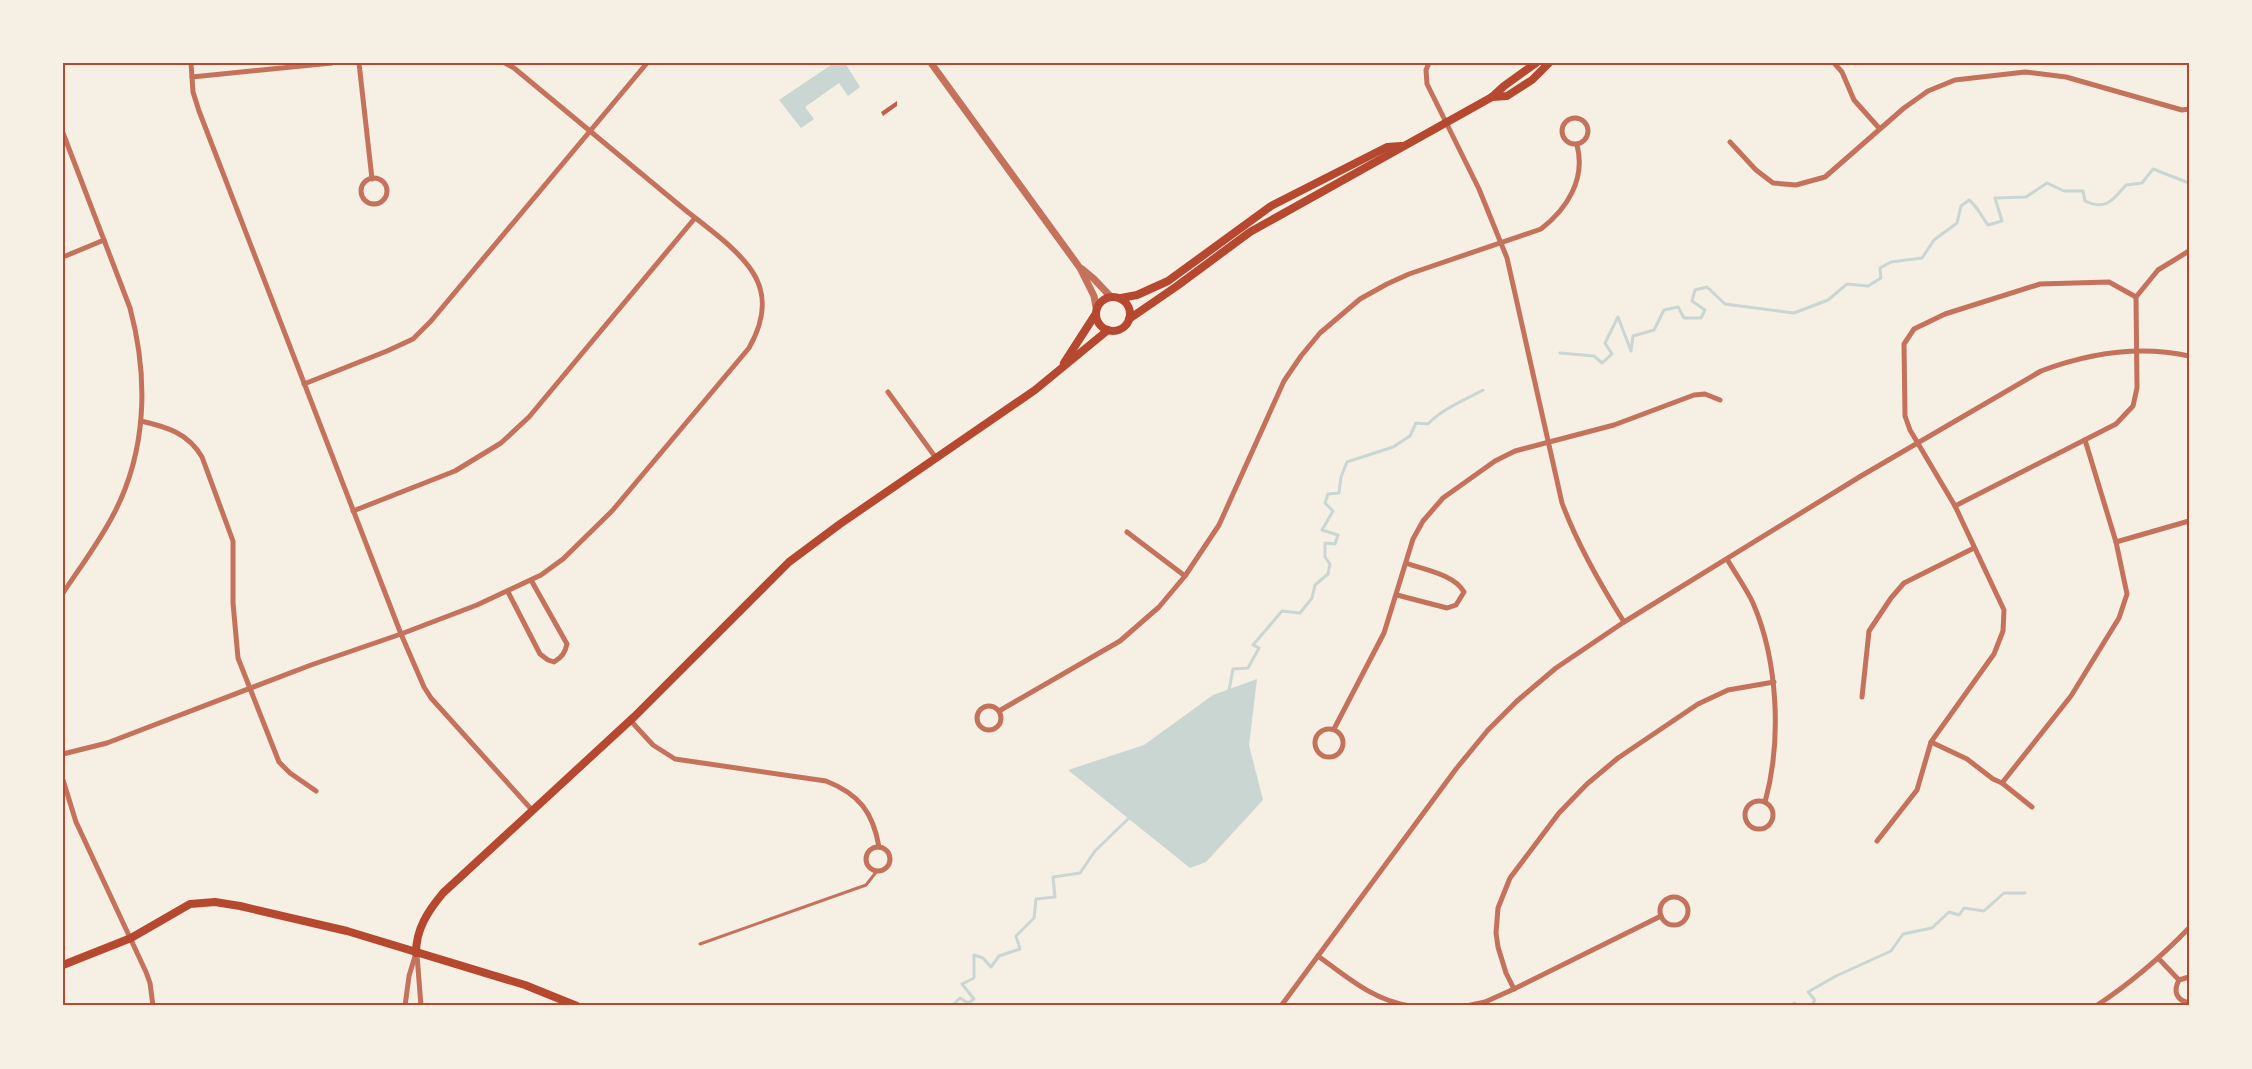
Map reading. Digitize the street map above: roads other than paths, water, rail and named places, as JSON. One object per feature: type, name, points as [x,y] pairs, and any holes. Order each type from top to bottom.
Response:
[{"type":"main road","points":[[1096,311],[1100,326],[1108,330],[1121,329],[1129,319],[1178,286],[1250,232],[1492,97],[1536,63]]},
{"type":"main road","points":[[1492,97],[1507,96],[1532,80],[1549,63]]},
{"type":"main road","points":[[1060,369],[1100,301],[1110,296],[1121,298],[1137,295],[1168,281],[1271,206],[1387,147],[1401,146]]},
{"type":"main road","points":[[1121,298],[1129,306],[1129,319]]},
{"type":"main road","points":[[416,953],[416,939],[420,926],[443,893],[630,720],[789,562],[1035,390],[1108,330]]},
{"type":"main road","points":[[63,965],[131,938],[190,904],[215,903],[240,906],[340,929],[525,985],[577,1006]]},
{"type":"street","points":[[191,63],[194,92],[199,111],[423,687],[532,810]]},
{"type":"street","points":[[192,76],[332,63]]},
{"type":"street","points":[[359,63],[372,179]]},
{"type":"street","points":[[63,754],[107,743],[311,665],[401,634],[508,592],[531,580],[563,559],[612,511],[749,348],[756,336],[762,316],[761,291],[756,277],[730,248],[695,218],[514,68],[505,63]]},
{"type":"street","points":[[304,384],[413,339],[431,321],[647,63]]},
{"type":"street","points":[[931,63],[1080,268],[1094,297],[1096,311]]},
{"type":"street","points":[[1429,63],[1426,70],[1427,84],[1479,189],[1507,258],[1562,503],[1574,535],[1594,574],[1624,622]]},
{"type":"street","points":[[1834,63],[1842,72],[1854,100],[1879,128]]},
{"type":"street","points":[[1730,142],[1756,170],[1773,183],[1796,185],[1825,177],[1879,128],[1928,91],[1955,80],[2025,72],[2066,77],[2182,110],[2189,109]]},
{"type":"street","points":[[1572,118],[1584,122],[1589,132],[1585,140],[1577,145],[1566,141],[1562,132],[1565,124],[1572,118]]},
{"type":"street","points":[[63,133],[130,308],[137,335],[142,374],[141,421],[132,470],[111,520],[63,593]]},
{"type":"street","points":[[999,711],[1120,641],[1159,607],[1185,576],[1219,525],[1284,381],[1320,333],[1360,299],[1387,284],[1409,274],[1540,229],[1555,218],[1575,189],[1580,155],[1577,145]]},
{"type":"street","points":[[372,179],[381,181],[386,188],[385,198],[378,203],[368,202],[362,196],[364,183],[372,179]]},
{"type":"street","points":[[353,511],[455,471],[501,443],[529,417],[695,218]]},
{"type":"street","points":[[63,257],[104,240]]},
{"type":"street","points":[[1955,506],[2116,424],[2133,406],[2137,388],[2136,297],[2158,270],[2189,252]]},
{"type":"street","points":[[1080,268],[1110,296]]},
{"type":"street","points":[[1878,841],[1917,790],[1931,742],[1994,654],[2003,631],[2004,610],[1955,506],[1910,430],[1905,416],[1904,344],[1914,329],[1945,314],[2040,284],[2109,282],[2136,297]]},
{"type":"street","points":[[1281,1006],[1456,769],[1488,730],[1517,701],[1556,668],[1624,622],[1918,441],[2041,371],[2061,363],[2097,354],[2135,350],[2189,356]]},
{"type":"street","points":[[888,392],[936,458]]},
{"type":"street","points":[[1334,729],[1384,633],[1413,539],[1423,521],[1443,498],[1495,461],[1515,450],[1614,425],[1694,395],[1704,394],[1720,400]]},
{"type":"street","points":[[141,421],[170,428],[184,436],[196,447],[211,478],[233,541],[232,603],[236,647],[250,689],[279,762],[290,773],[316,791]]},
{"type":"street","points":[[2002,783],[2071,696],[2119,618],[2127,594],[2116,543],[2085,440]]},
{"type":"street","points":[[2116,543],[2189,521]]},
{"type":"street","points":[[1128,532],[1185,576]]},
{"type":"street","points":[[1862,697],[1869,631],[1891,597],[1904,583],[1974,548]]},
{"type":"street","points":[[1727,559],[1752,601],[1765,637],[1774,682],[1774,753],[1765,802]]},
{"type":"street","points":[[1396,595],[1447,608],[1456,605],[1464,592],[1460,584],[1452,580],[1406,563]]},
{"type":"street","points":[[508,592],[540,654],[554,662],[564,654],[567,644],[531,580]]},
{"type":"street","points":[[1514,989],[1498,947],[1496,933],[1498,908],[1510,878],[1559,813],[1587,784],[1618,758],[1698,705],[1728,690],[1774,682]]},
{"type":"street","points":[[993,706],[999,711],[1001,720],[997,727],[989,729],[979,723],[978,715],[982,708],[993,706]]},
{"type":"street","points":[[630,720],[653,745],[675,759],[826,781],[844,788],[855,796],[867,811],[876,831],[879,847]]},
{"type":"street","points":[[1334,729],[1342,736],[1343,747],[1335,757],[1323,756],[1316,750],[1316,737],[1323,730],[1334,729]]},
{"type":"street","points":[[1931,742],[1967,759],[2032,807]]},
{"type":"street","points":[[63,780],[76,822],[150,983],[153,1006]]},
{"type":"street","points":[[1756,801],[1765,802],[1773,811],[1770,825],[1762,829],[1752,827],[1746,820],[1746,809],[1756,801]]},
{"type":"street","points":[[879,847],[888,852],[890,861],[886,868],[877,871],[869,867],[867,856],[870,850],[879,847]]},
{"type":"street","points":[[1669,898],[1681,898],[1686,904],[1688,913],[1681,923],[1668,923],[1661,916],[1661,907],[1669,898]]},
{"type":"street","points":[[1466,1006],[1485,1002],[1514,989],[1661,916]]},
{"type":"street","points":[[2096,1006],[2126,986],[2159,959],[2189,928]]},
{"type":"street","points":[[405,1006],[409,976],[416,953]]},
{"type":"street","points":[[416,953],[421,1006]]},
{"type":"street","points":[[1318,956],[1363,989],[1382,998],[1411,1006]]},
{"type":"street","points":[[2159,959],[2179,980]]},
{"type":"street","points":[[2189,977],[2179,980],[2175,988],[2180,999],[2189,1003]]},
{"type":"lane","points":[[699,944],[866,885],[877,871]]},
{"type":"waterway","points":[[1560,353],[1594,356],[1602,363],[1612,354],[1605,343],[1618,317],[1631,351],[1633,336],[1654,330],[1664,310],[1678,307],[1684,318],[1701,318],[1705,310],[1692,301],[1695,290],[1707,287],[1725,304],[1794,313],[1828,300],[1847,284],[1868,286],[1881,278],[1880,268],[1891,262],[1922,258],[1934,240],[1957,223],[1961,206],[1969,200],[1988,225],[2002,221],[1995,198],[2026,197],[2047,183],[2064,191],[2083,191],[2085,201],[2098,205],[2113,199],[2126,185],[2142,183],[2153,169],[2189,183]]},
{"type":"waterway","points":[[1229,690],[1233,669],[1248,668],[1259,648],[1253,645],[1282,611],[1300,613],[1312,598],[1315,585],[1328,574],[1330,564],[1325,557],[1325,543],[1335,544],[1338,535],[1322,530],[1333,511],[1325,503],[1328,494],[1339,493],[1341,477],[1347,462],[1393,447],[1410,436],[1416,423],[1428,424],[1447,409],[1483,390]]},
{"type":"waterway","points":[[952,1006],[960,998],[968,1003],[974,999],[962,984],[974,978],[974,955],[983,958],[991,967],[999,956],[1020,949],[1016,936],[1034,918],[1036,899],[1055,897],[1053,877],[1080,873],[1095,851],[1129,818]]},
{"type":"waterway","points":[[1811,1006],[1815,1000],[1808,992],[1836,976],[1891,951],[1903,934],[1932,928],[1949,912],[1959,915],[1964,908],[1984,911],[2004,893],[2025,893]]},
{"type":"waterway","points":[[1792,1006],[1794,1003],[1800,1006]]}]
